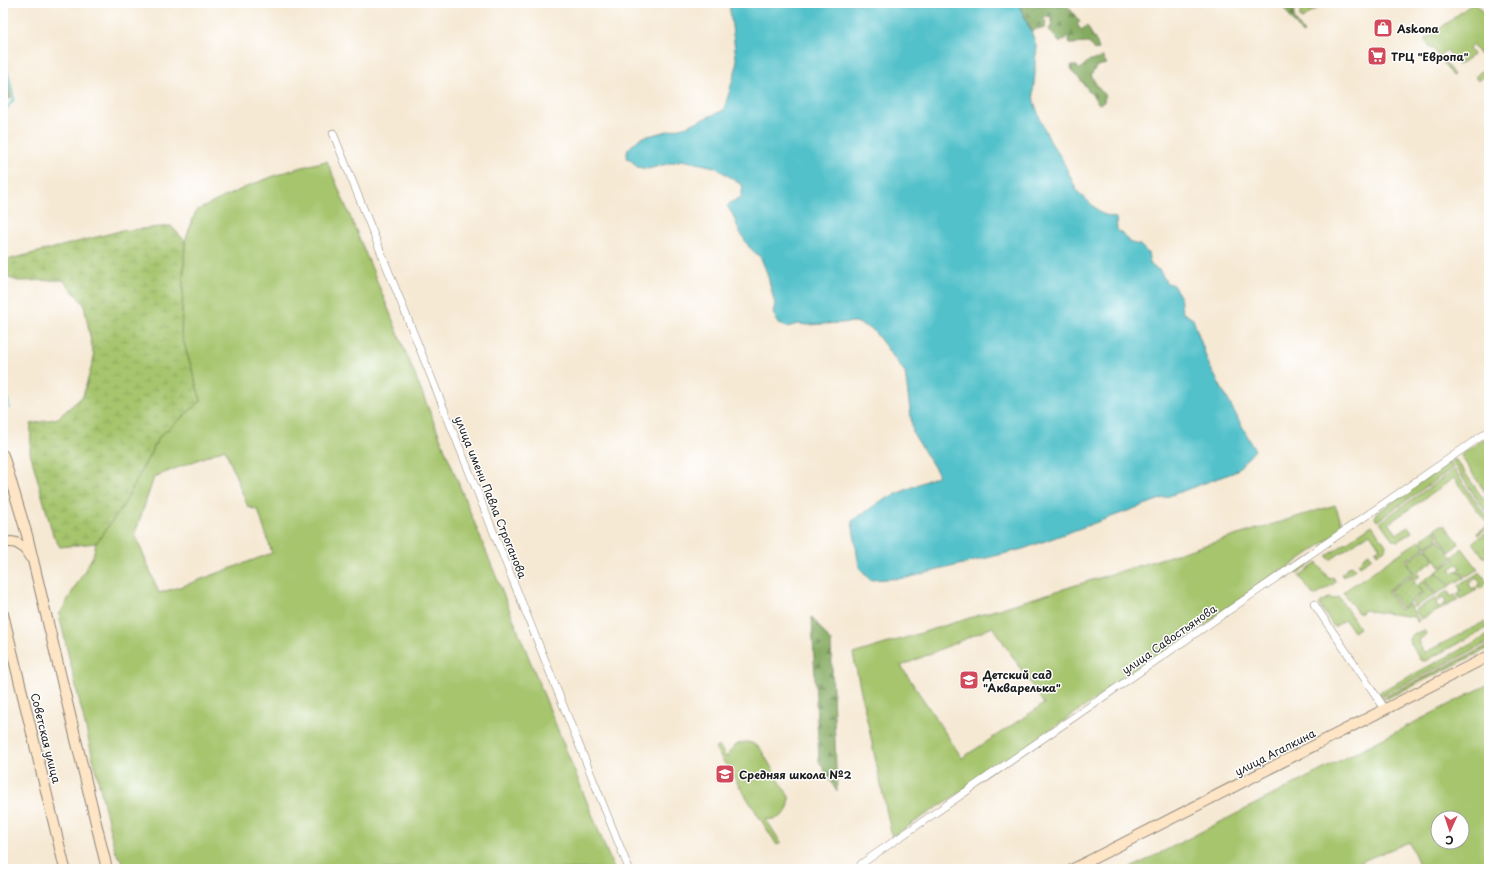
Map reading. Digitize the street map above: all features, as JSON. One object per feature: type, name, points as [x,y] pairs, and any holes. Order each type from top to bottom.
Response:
[{"type":"main road","points":[[3,455],[27,535],[107,869]]},
{"type":"main road","points":[[3,544],[9,541],[18,543],[26,550],[34,566]]},
{"type":"main road","name":"Советская улица","points":[[3,614],[65,869]]},
{"type":"main road","name":"улица Агапкина","points":[[1073,869],[1489,656]]},
{"type":"street","name":"улица имени Павла Строганова","points":[[333,133],[629,869]]},
{"type":"street","name":"улица Савостьянова","points":[[861,864],[1489,431]]},
{"type":"street","points":[[1314,604],[1385,709]]},
{"type":"green space","points":[[1018,3],[1068,3],[1067,5],[1080,22],[1077,24],[1081,30],[1087,26],[1099,49],[1094,50],[1089,43],[1070,44],[1068,36],[1060,43],[1049,30],[1052,24],[1052,18],[1042,17],[1046,22],[1045,28],[1036,29],[1032,32]]},
{"type":"green space","points":[[1280,3],[1302,3],[1297,7],[1294,18],[1304,33],[1302,34]]},
{"type":"green space","points":[[1312,3],[1324,3],[1302,19],[1300,18],[1300,12]]},
{"type":"green space","points":[[1473,3],[1476,3],[1489,22],[1489,53],[1487,56],[1484,52],[1480,55],[1472,45],[1469,48],[1473,55],[1458,65],[1447,50],[1440,55],[1454,75],[1452,76],[1433,48],[1431,49],[1425,40]]},
{"type":"green space","points":[[1102,56],[1107,64],[1097,66],[1091,75],[1105,96],[1104,102],[1099,104],[1079,78],[1072,72],[1071,66],[1077,66],[1079,70],[1090,60],[1099,59]]},
{"type":"green space","points":[[3,66],[11,98],[3,101]]},
{"type":"green space","points":[[1483,69],[1489,69],[1489,73],[1478,81],[1475,77]]},
{"type":"green space","points":[[327,161],[375,276],[614,869],[127,869],[115,851],[59,615],[93,556],[96,543],[123,506],[159,437],[201,401],[181,333],[185,241],[196,211],[276,175]],"holes":[[[225,449],[248,507],[258,510],[272,553],[183,586],[159,593],[135,534],[154,477]]]},
{"type":"green space","points":[[171,226],[185,241],[181,333],[201,401],[159,437],[123,506],[96,543],[60,547],[53,535],[30,452],[31,424],[58,418],[83,396],[94,358],[84,304],[63,280],[18,281],[3,276],[3,261],[120,231]]},
{"type":"green space","points":[[1489,435],[1489,480],[1487,487],[1489,488],[1489,498],[1461,456]]},
{"type":"green space","points":[[1456,460],[1489,507],[1489,516],[1451,461]]},
{"type":"green space","points":[[1449,462],[1453,468],[1377,521],[1375,518],[1377,513]]},
{"type":"green space","points":[[1454,470],[1489,520],[1489,526],[1478,535],[1477,533],[1488,525],[1454,478],[1389,523],[1397,534],[1408,526],[1412,532],[1398,541],[1393,540],[1380,522]]},
{"type":"green space","points":[[1335,505],[1344,529],[962,791],[892,837],[853,654]],"holes":[[[993,627],[1044,704],[962,758],[901,666]]]},
{"type":"green space","points":[[1372,525],[1386,545],[1385,549],[1377,554],[1375,551],[1380,548],[1370,533],[1330,560],[1327,556]]},
{"type":"green space","points":[[1445,525],[1459,543],[1450,552],[1436,528]]},
{"type":"green space","points":[[1435,529],[1438,538],[1426,546],[1422,539]]},
{"type":"green space","points":[[1489,530],[1489,546],[1485,549],[1488,555],[1484,558],[1473,542]]},
{"type":"green space","points":[[1439,539],[1453,558],[1441,567],[1427,547]]},
{"type":"green space","points":[[1420,540],[1425,547],[1405,561],[1415,576],[1418,574],[1420,576],[1415,580],[1410,574],[1387,591],[1400,610],[1409,604],[1419,621],[1417,622],[1414,617],[1363,610],[1361,613],[1358,613],[1343,592]]},
{"type":"green space","points":[[1426,548],[1435,560],[1415,574],[1407,562]]},
{"type":"green space","points":[[1462,548],[1478,569],[1467,576],[1457,571],[1461,568],[1457,564],[1450,569],[1453,573],[1456,571],[1465,577],[1451,585],[1436,572],[1455,559],[1453,557]]},
{"type":"green space","points":[[1369,553],[1372,558],[1360,566],[1358,563]]},
{"type":"green space","points":[[1310,558],[1315,561],[1296,574],[1296,568]]},
{"type":"green space","points":[[1317,563],[1329,579],[1333,577],[1336,582],[1315,596],[1299,576]]},
{"type":"green space","points":[[1352,565],[1355,569],[1343,577],[1341,574],[1346,571],[1345,569]]},
{"type":"green space","points":[[1480,572],[1486,583],[1479,589],[1477,586],[1481,584],[1477,578],[1474,580],[1470,578]]},
{"type":"green space","points":[[1435,573],[1450,586],[1436,594],[1424,580]]},
{"type":"green space","points":[[1410,576],[1422,593],[1401,608],[1389,591]]},
{"type":"green space","points":[[1468,579],[1472,581],[1469,584],[1472,589],[1475,587],[1477,590],[1460,599],[1457,594],[1461,591],[1458,585]]},
{"type":"green space","points":[[1423,581],[1435,595],[1414,607],[1411,603],[1424,594],[1418,585]]},
{"type":"green space","points":[[1448,591],[1451,597],[1455,595],[1458,600],[1444,607],[1443,605],[1446,603],[1444,598],[1440,600],[1438,597]]},
{"type":"green space","points":[[1339,597],[1359,628],[1353,632],[1345,620],[1334,627],[1320,606],[1320,603],[1329,598],[1334,599]]},
{"type":"green space","points":[[1436,598],[1439,601],[1436,603],[1438,608],[1442,606],[1443,608],[1421,619],[1415,610]]},
{"type":"green space","points":[[812,617],[831,642],[837,792],[819,761]]},
{"type":"green space","points":[[1484,622],[1487,628],[1425,661],[1420,660],[1409,640],[1410,637],[1424,630],[1426,634],[1418,641],[1424,653]]},
{"type":"green space","points":[[1489,635],[1489,642],[1381,696],[1379,695],[1381,691]]},
{"type":"green space","points":[[1489,645],[1489,648],[1388,698],[1382,698]]},
{"type":"green space","points":[[1489,684],[1489,869],[1421,869],[1409,842],[1343,869],[1129,869]]},
{"type":"green space","points":[[748,742],[760,748],[789,797],[788,807],[784,814],[776,819],[766,819],[781,843],[777,845],[715,748],[719,746],[727,758],[734,746],[740,743]]},
{"type":"water","points":[[729,3],[1018,3],[1033,36],[1037,49],[1033,92],[1034,102],[1051,143],[1061,157],[1077,191],[1102,214],[1116,218],[1117,230],[1131,243],[1140,245],[1148,253],[1152,266],[1159,270],[1167,283],[1173,285],[1180,296],[1182,312],[1193,319],[1209,365],[1255,450],[1235,472],[1023,549],[906,578],[870,580],[859,567],[852,521],[881,501],[939,475],[913,433],[905,372],[873,330],[856,322],[808,325],[798,324],[787,327],[779,324],[773,313],[775,304],[767,273],[761,258],[749,247],[727,206],[741,197],[743,186],[715,167],[682,160],[648,169],[637,167],[631,160],[626,158],[628,149],[640,138],[687,126],[724,110],[737,65]]},
{"type":"waterway","points":[[3,54],[14,99],[3,113]]},
{"type":"waterway","points":[[3,382],[10,409]]},
{"type":"place","name":"Askona","points":[[1383,28]]},
{"type":"place","name":"ТРЦ \"Европа\"","points":[[1377,56]]},
{"type":"place","name":"Детский сад \"Акварелька\"","points":[[969,680]]},
{"type":"place","name":"Средняя школа №2","points":[[725,774]]}]
